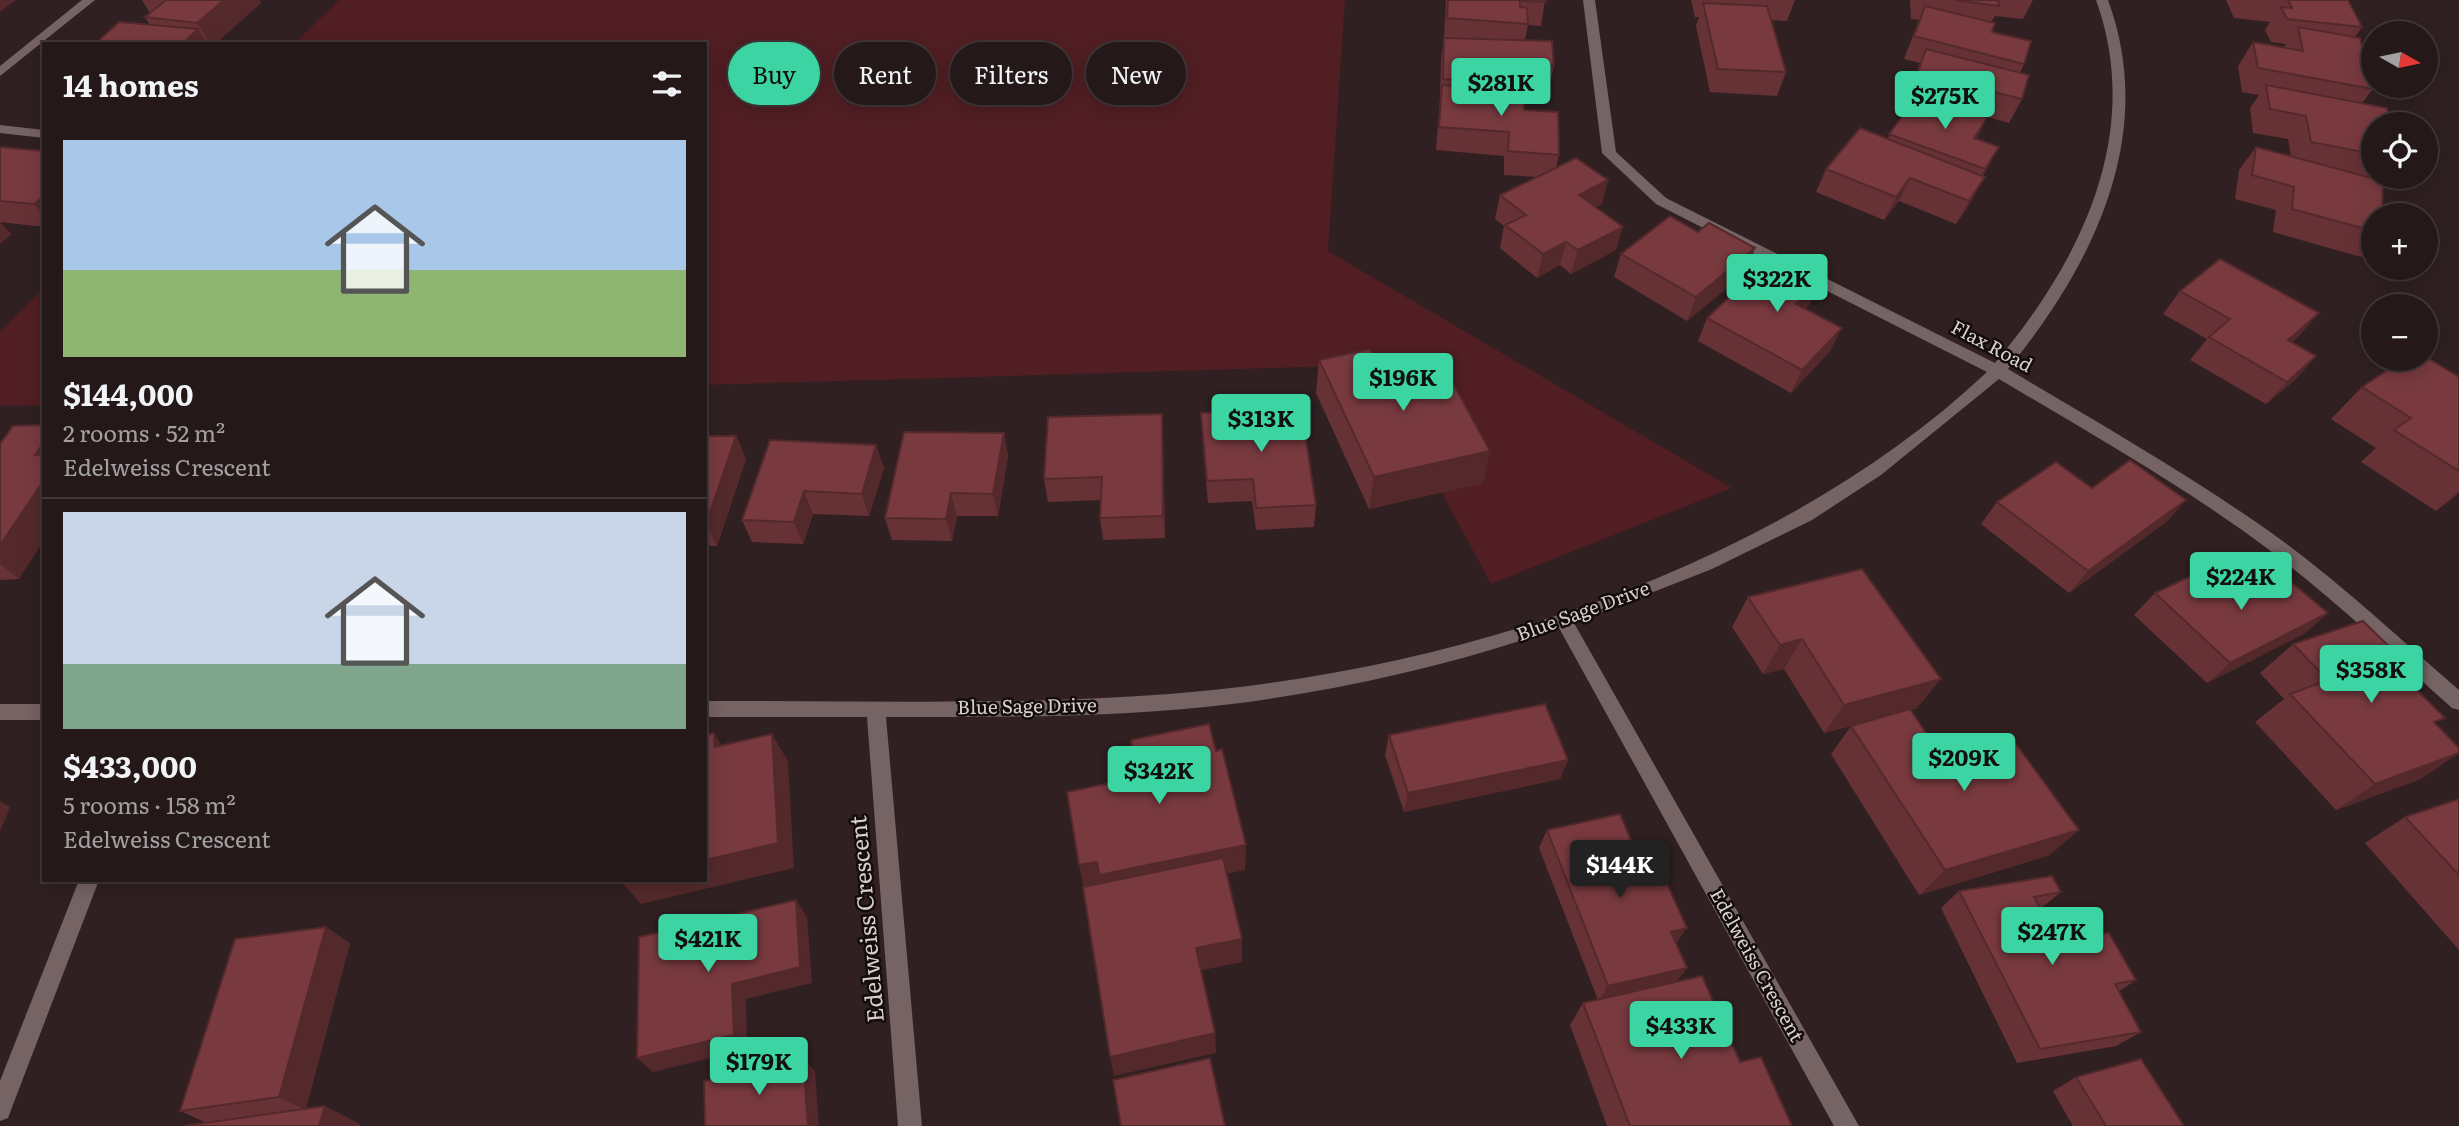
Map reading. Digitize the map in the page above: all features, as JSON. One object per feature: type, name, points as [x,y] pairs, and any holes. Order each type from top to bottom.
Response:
[{"type":"street","points":[[0,72],[89,0]]},
{"type":"street","name":"Flax Road","points":[[1589,0],[1609,153],[1661,201],[1998,371],[2158,466],[2249,526],[2325,584],[2459,702]]},
{"type":"street","name":"Blue Sage Drive","points":[[707,709],[1080,706],[1173,701],[1358,674],[1460,653],[1564,621],[1700,568],[1783,528],[1854,486],[1916,440],[1998,371],[2049,304],[2078,257],[2097,212],[2110,171],[2121,76],[2102,0]]},
{"type":"street","points":[[0,130],[42,134]]},
{"type":"street","name":"Edelweiss Crescent","points":[[1564,621],[1847,1126]]},
{"type":"street","name":"Edelweiss Crescent","points":[[876,708],[910,1126]]},
{"type":"street","points":[[0,712],[42,712]]},
{"type":"street","points":[[0,1110],[88,882]]},
{"type":"shaded area","points":[[339,0],[1345,0],[1328,251],[1732,488],[1491,584],[1373,365],[707,385],[707,42],[296,42]]},
{"type":"shaded area","points":[[42,290],[42,405],[0,406],[0,331]]},
{"type":"building","points":[[166,0],[224,0],[197,23],[145,17]]},
{"type":"building","points":[[1448,0],[1545,0],[1546,2],[1520,1],[1520,7],[1527,8],[1528,24],[1447,18]]},
{"type":"building","points":[[1955,0],[1998,0],[1999,6]]},
{"type":"building","points":[[2288,0],[2348,0],[2361,27],[2287,19],[2281,7],[2292,8]]},
{"type":"building","points":[[1703,3],[1767,6],[1786,72],[1718,69]]},
{"type":"building","points":[[1925,6],[1995,23],[1992,32],[2031,41],[2024,64],[1914,36]]},
{"type":"building","points":[[119,22],[198,29],[184,42],[97,42]]},
{"type":"building","points":[[2298,27],[2360,38],[2361,87],[2258,68],[2253,42],[2303,51]]},
{"type":"building","points":[[1444,38],[1552,41],[1554,65],[1518,63],[1518,70],[1523,71],[1524,84],[1443,79]]},
{"type":"building","points":[[1926,49],[2029,75],[2022,99],[1986,90],[1982,104],[1913,86]]},
{"type":"building","points":[[1442,85],[1524,92],[1524,110],[1558,112],[1559,155],[1508,151],[1509,132],[1439,127]]},
{"type":"building","points":[[2266,85],[2387,108],[2388,112],[2361,112],[2361,152],[2311,142],[2306,116],[2270,109]]},
{"type":"building","points":[[1919,94],[1987,118],[1974,138],[1999,147],[1985,169],[1889,134]]},
{"type":"building","points":[[1860,128],[1985,177],[1969,201],[1910,178],[1896,197],[1826,169]]},
{"type":"building","points":[[0,147],[42,151],[42,198],[34,204],[0,201]]},
{"type":"building","points":[[2256,147],[2361,175],[2361,189],[2383,189],[2382,203],[2361,203],[2361,228],[2292,209],[2294,187],[2252,175]]},
{"type":"building","points":[[1576,158],[1608,180],[1579,195],[1623,227],[1578,250],[1566,242],[1543,254],[1505,225],[1526,215],[1500,195]]},
{"type":"building","points":[[1670,216],[1698,232],[1709,223],[1755,248],[1696,297],[1621,254]]},
{"type":"building","points":[[1773,256],[1820,280],[1796,304],[1842,328],[1802,370],[1707,318]]},
{"type":"building","points":[[2220,259],[2319,313],[2288,340],[2316,356],[2287,382],[2209,337],[2230,319],[2180,291]]},
{"type":"building","points":[[1370,349],[1382,374],[1441,361],[1490,451],[1374,477],[1319,360]]},
{"type":"building","points":[[2438,364],[2459,377],[2459,471],[2394,430],[2411,418],[2362,387],[2386,371],[2438,371]]},
{"type":"building","points":[[1301,407],[1316,505],[1256,508],[1253,479],[1207,481],[1201,413]]},
{"type":"building","points":[[1162,414],[1163,516],[1100,518],[1102,477],[1044,479],[1048,417]]},
{"type":"building","points":[[42,425],[42,445],[35,455],[42,454],[42,483],[0,545],[0,444],[13,426]]},
{"type":"building","points":[[904,432],[1004,433],[993,494],[951,493],[946,519],[885,518]]},
{"type":"building","points":[[707,436],[736,436],[707,521]]},
{"type":"building","points":[[770,440],[876,445],[862,494],[804,491],[794,522],[742,520]]},
{"type":"building","points":[[2130,460],[2186,500],[2088,571],[1997,502],[2056,462],[2092,488]]},
{"type":"building","points":[[1862,569],[1941,679],[1844,705],[1802,639],[1780,645],[1748,597]]},
{"type":"building","points":[[2204,570],[2232,594],[2279,572],[2328,613],[2230,663],[2155,593]]},
{"type":"building","points":[[2363,621],[2403,660],[2391,664],[2445,718],[2434,722],[2459,748],[2459,753],[2375,784],[2290,694],[2328,680],[2293,644]]},
{"type":"building","points":[[1545,704],[1568,760],[1408,793],[1389,735]]},
{"type":"building","points":[[1910,709],[1947,764],[2016,744],[2079,830],[1945,870],[1851,726]]},
{"type":"building","points":[[1209,724],[1216,751],[1222,749],[1246,845],[1099,875],[1097,862],[1079,865],[1067,792],[1120,781],[1119,770],[1135,767],[1131,740]]},
{"type":"building","points":[[714,733],[715,747],[772,734],[778,843],[707,860],[707,735]]},
{"type":"building","points":[[2459,799],[2459,875],[2405,817]]},
{"type":"building","points":[[1620,814],[1642,866],[1657,862],[1687,928],[1671,932],[1687,968],[1608,986],[1547,830]]},
{"type":"building","points":[[1223,858],[1242,939],[1196,948],[1215,1033],[1110,1057],[1083,887]]},
{"type":"building","points":[[2052,876],[2061,892],[2034,897],[2057,940],[2109,933],[2136,980],[2115,984],[2141,1032],[2040,1049],[1959,891]]},
{"type":"building","points":[[796,900],[800,967],[732,984],[734,1035],[637,1058],[639,937]]},
{"type":"building","points":[[326,927],[279,1097],[180,1111],[235,939]]},
{"type":"building","points":[[1702,976],[1740,1062],[1761,1057],[1792,1126],[1630,1126],[1583,1003]]},
{"type":"building","points":[[803,1057],[808,1126],[705,1126],[704,1081]]},
{"type":"building","points":[[1210,1058],[1225,1126],[1121,1126],[1113,1080]]},
{"type":"building","points":[[2141,1059],[2184,1126],[2106,1126],[2076,1077]]},
{"type":"building","points":[[325,1106],[319,1126],[184,1126]]}]
